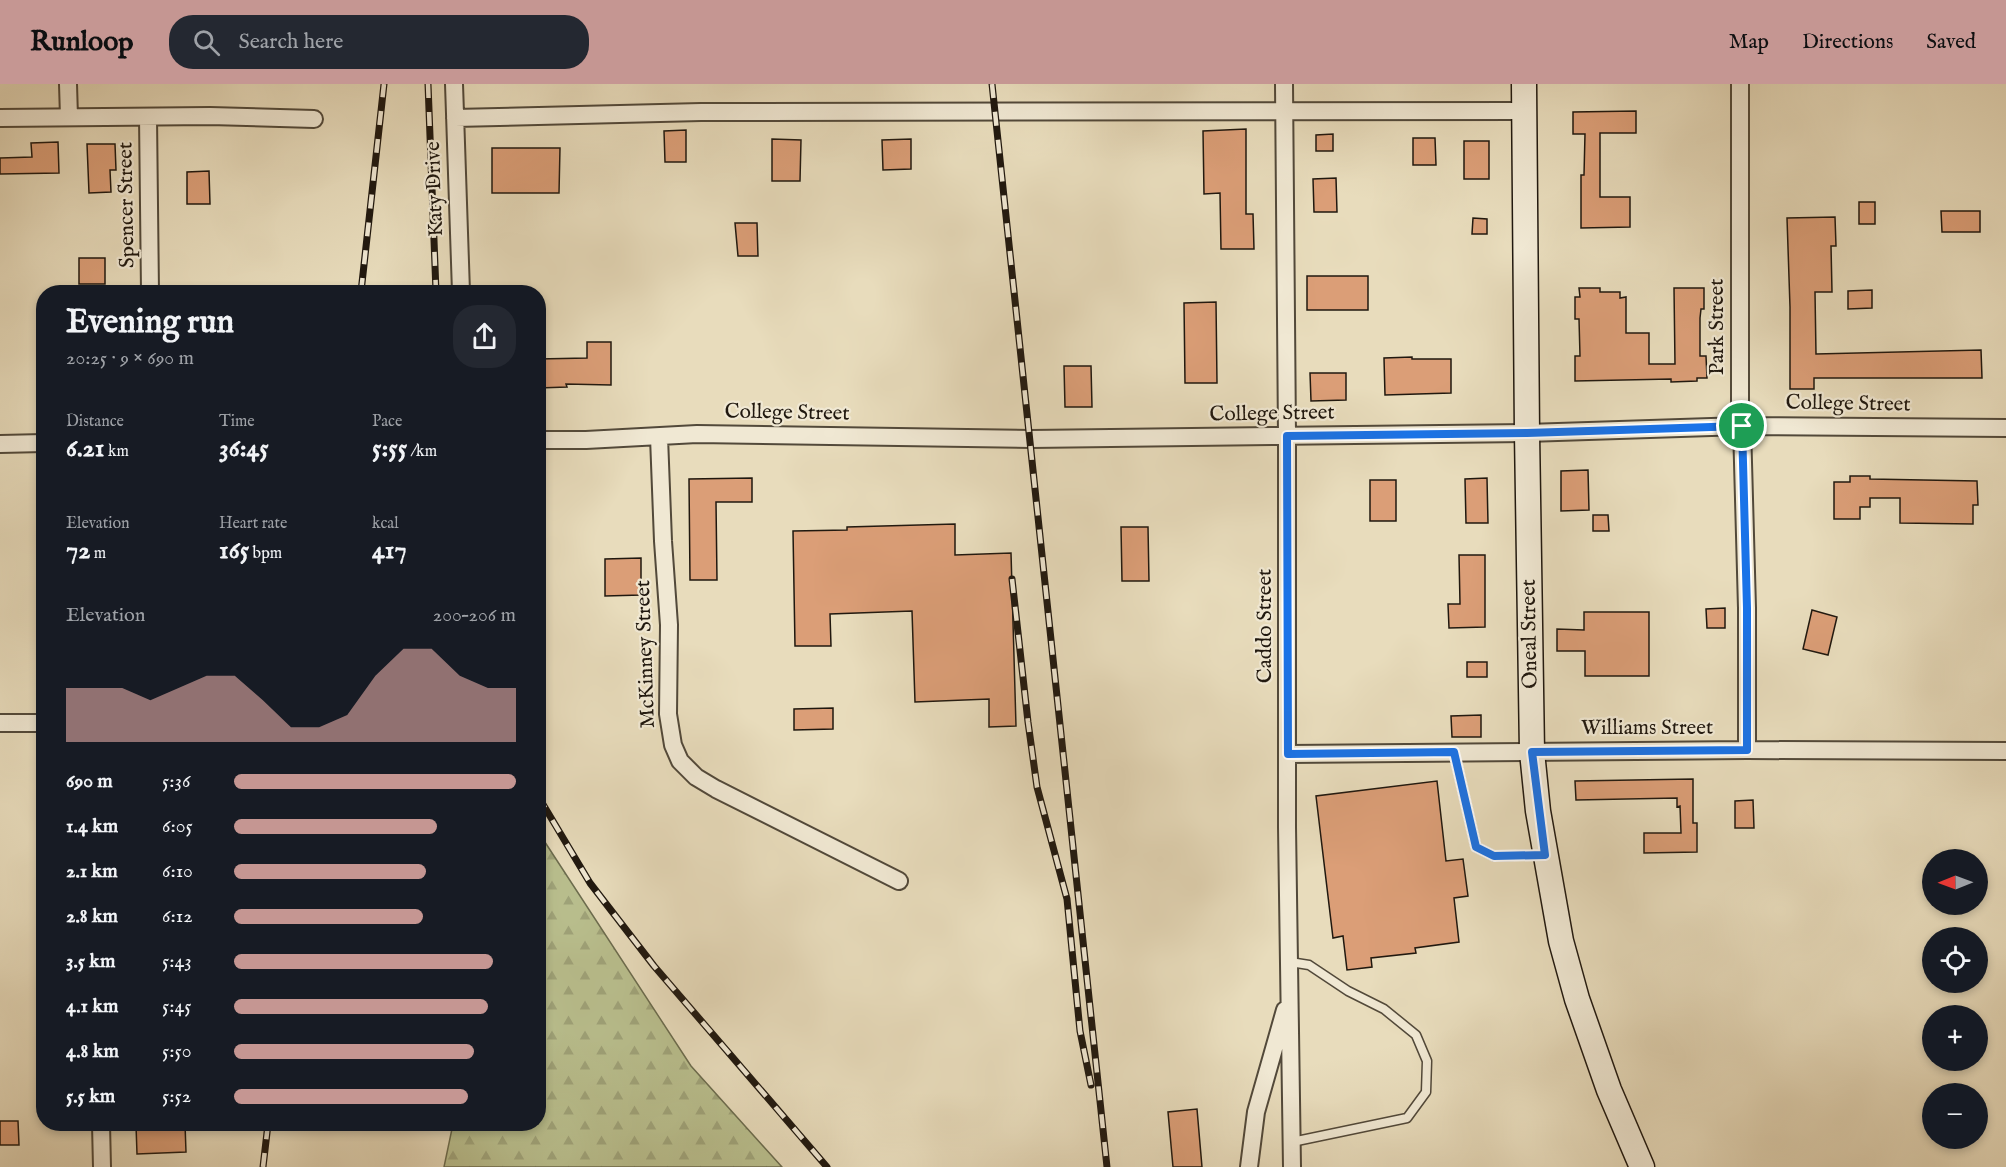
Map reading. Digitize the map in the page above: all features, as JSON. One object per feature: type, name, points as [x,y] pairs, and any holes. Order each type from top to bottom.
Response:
[{"type":"street","points":[[68,84],[69,117]]},
{"type":"street","name":"Katy Drive","points":[[454,84],[461,285]]},
{"type":"street","name":"Caddo Street","points":[[1284,84],[1287,827],[1292,1167]]},
{"type":"street","name":"Oneal Street","points":[[1524,84],[1532,752],[1545,855],[1561,941],[1577,999],[1609,1090],[1642,1167]]},
{"type":"street","name":"Park Street","points":[[1740,84],[1740,402],[1747,608],[1747,750]]},
{"type":"street","points":[[455,118],[713,112],[1525,111]]},
{"type":"street","points":[[0,118],[210,116],[314,119]]},
{"type":"street","name":"Spencer Street","points":[[148,117],[150,285]]},
{"type":"street","name":"College Street","points":[[546,440],[698,434],[1031,439],[1527,433],[1742,426],[2006,428]]},
{"type":"street","name":"McKinney Street","points":[[659,437],[669,625],[668,714],[673,745],[680,761],[696,777],[716,789],[899,881]]},
{"type":"street","points":[[0,444],[36,443]]},
{"type":"street","points":[[0,723],[36,723]]},
{"type":"street","name":"Williams Street","points":[[1288,754],[1747,750],[2006,751]]},
{"type":"street","points":[[1249,1167],[1256,1112],[1291,991]]},
{"type":"street","points":[[100,1131],[102,1167]]},
{"type":"lane","points":[[1454,752],[1476,847],[1494,856],[1545,855]]},
{"type":"lane","points":[[1290,962],[1309,965],[1348,991],[1384,1009],[1416,1035],[1427,1061],[1426,1092],[1407,1118],[1292,1142]]},
{"type":"green space","points":[[546,844],[691,1066],[782,1167],[444,1167],[452,1131],[546,1131]]},
{"type":"building","points":[[1636,111],[1636,133],[1600,133],[1600,197],[1630,197],[1630,227],[1581,228],[1581,175],[1584,175],[1585,134],[1573,134],[1573,112]]},
{"type":"building","points":[[1246,129],[1246,214],[1253,214],[1254,249],[1221,249],[1220,193],[1204,194],[1203,131]]},
{"type":"building","points":[[686,130],[686,162],[665,162],[664,131]]},
{"type":"building","points":[[1333,134],[1333,151],[1316,151],[1316,135]]},
{"type":"building","points":[[1413,138],[1435,138],[1436,165],[1413,165]]},
{"type":"building","points":[[772,139],[801,140],[800,181],[772,181]]},
{"type":"building","points":[[911,139],[911,169],[883,170],[882,140]]},
{"type":"building","points":[[1464,141],[1489,141],[1489,179],[1464,179]]},
{"type":"building","points":[[58,142],[59,173],[0,174],[0,158],[32,157],[31,143]]},
{"type":"building","points":[[87,144],[115,144],[116,170],[110,170],[111,192],[89,193]]},
{"type":"building","points":[[492,148],[560,148],[559,193],[492,193]]},
{"type":"building","points":[[209,171],[210,204],[187,204],[187,172]]},
{"type":"building","points":[[1336,178],[1337,212],[1314,212],[1313,179]]},
{"type":"building","points":[[1859,202],[1875,202],[1875,224],[1859,224]]},
{"type":"building","points":[[1941,211],[1980,211],[1980,232],[1942,232]]},
{"type":"building","points":[[1835,217],[1836,246],[1831,246],[1832,292],[1815,292],[1816,354],[1981,350],[1982,378],[1814,378],[1814,389],[1790,389],[1787,218]]},
{"type":"building","points":[[1473,218],[1487,219],[1487,234],[1472,234]]},
{"type":"building","points":[[735,223],[757,223],[758,256],[738,256]]},
{"type":"building","points":[[79,258],[105,258],[105,284],[79,284]]},
{"type":"building","points":[[1307,276],[1368,276],[1368,310],[1307,310]]},
{"type":"building","points":[[1579,288],[1600,288],[1600,292],[1620,292],[1620,298],[1626,297],[1626,333],[1649,333],[1649,364],[1675,364],[1674,288],[1704,288],[1704,309],[1701,309],[1700,318],[1700,356],[1706,356],[1707,378],[1697,378],[1697,381],[1671,382],[1671,379],[1575,381],[1575,356],[1580,356],[1579,319],[1575,319],[1575,297],[1580,297]]},
{"type":"building","points":[[1872,290],[1872,308],[1848,309],[1848,291]]},
{"type":"building","points":[[1216,302],[1217,383],[1185,383],[1184,303]]},
{"type":"building","points":[[587,342],[611,342],[611,385],[566,384],[567,387],[546,388],[546,359],[587,358]]},
{"type":"building","points":[[1412,357],[1412,359],[1451,359],[1451,393],[1385,395],[1384,358]]},
{"type":"building","points":[[1064,366],[1091,366],[1092,407],[1065,407]]},
{"type":"building","points":[[1310,373],[1346,373],[1346,400],[1311,401]]},
{"type":"building","points":[[1588,470],[1589,510],[1561,511],[1561,471]]},
{"type":"building","points":[[1850,476],[1870,476],[1870,479],[1977,481],[1978,505],[1973,505],[1973,524],[1900,523],[1900,498],[1870,498],[1870,507],[1860,507],[1860,519],[1834,519],[1834,482],[1850,482]]},
{"type":"building","points":[[752,478],[752,502],[716,502],[717,580],[690,580],[689,479]]},
{"type":"building","points":[[1487,478],[1488,523],[1466,523],[1465,479]]},
{"type":"building","points":[[1370,480],[1396,480],[1396,521],[1370,521]]},
{"type":"building","points":[[1593,515],[1608,515],[1609,531],[1593,531]]},
{"type":"building","points":[[955,524],[955,555],[1011,553],[1016,726],[989,727],[989,699],[915,702],[912,611],[830,614],[831,646],[795,646],[793,531]]},
{"type":"building","points":[[1121,527],[1148,527],[1149,581],[1122,581]]},
{"type":"building","points":[[1459,555],[1485,555],[1485,627],[1449,628],[1448,604],[1460,604]]},
{"type":"building","points":[[641,558],[641,595],[605,596],[605,559]]},
{"type":"building","points":[[1725,608],[1725,628],[1707,628],[1706,609]]},
{"type":"building","points":[[1812,610],[1837,617],[1828,655],[1803,649]]},
{"type":"building","points":[[1584,612],[1649,612],[1649,676],[1585,676],[1585,651],[1557,651],[1557,629],[1584,630]]},
{"type":"building","points":[[1467,662],[1487,662],[1487,677],[1467,677]]},
{"type":"building","points":[[833,708],[833,729],[794,730],[794,709]]},
{"type":"building","points":[[1481,715],[1481,737],[1452,737],[1451,716]]},
{"type":"building","points":[[1693,779],[1693,823],[1697,823],[1697,852],[1644,853],[1644,833],[1681,833],[1680,806],[1677,807],[1677,798],[1576,800],[1575,781]]},
{"type":"building","points":[[1437,781],[1446,861],[1463,859],[1468,896],[1454,898],[1459,942],[1415,948],[1416,953],[1371,958],[1372,967],[1347,970],[1343,936],[1333,938],[1316,796]]},
{"type":"building","points":[[1753,800],[1754,828],[1735,828],[1735,801]]},
{"type":"building","points":[[1197,1109],[1202,1167],[1173,1167],[1168,1112]]},
{"type":"building","points":[[0,1121],[18,1121],[19,1145],[0,1145]]},
{"type":"building","points":[[136,1131],[185,1131],[186,1152],[137,1154]]},
{"type":"railway","points":[[362,285],[384,84]]},
{"type":"railway","points":[[428,84],[436,285]]},
{"type":"railway","points":[[992,84],[1107,1167]]},
{"type":"railway","points":[[1012,579],[1037,787],[1067,899],[1080,1031],[1091,1085]]},
{"type":"railway","points":[[546,809],[590,883],[654,966],[827,1167]]},
{"type":"railway","points":[[263,1167],[267,1131]]},
{"type":"route","points":[[1742,426],[1747,608],[1747,750],[1532,752],[1545,855],[1494,856],[1476,847],[1454,752],[1288,754],[1287,436],[1527,433],[1742,426]]}]
